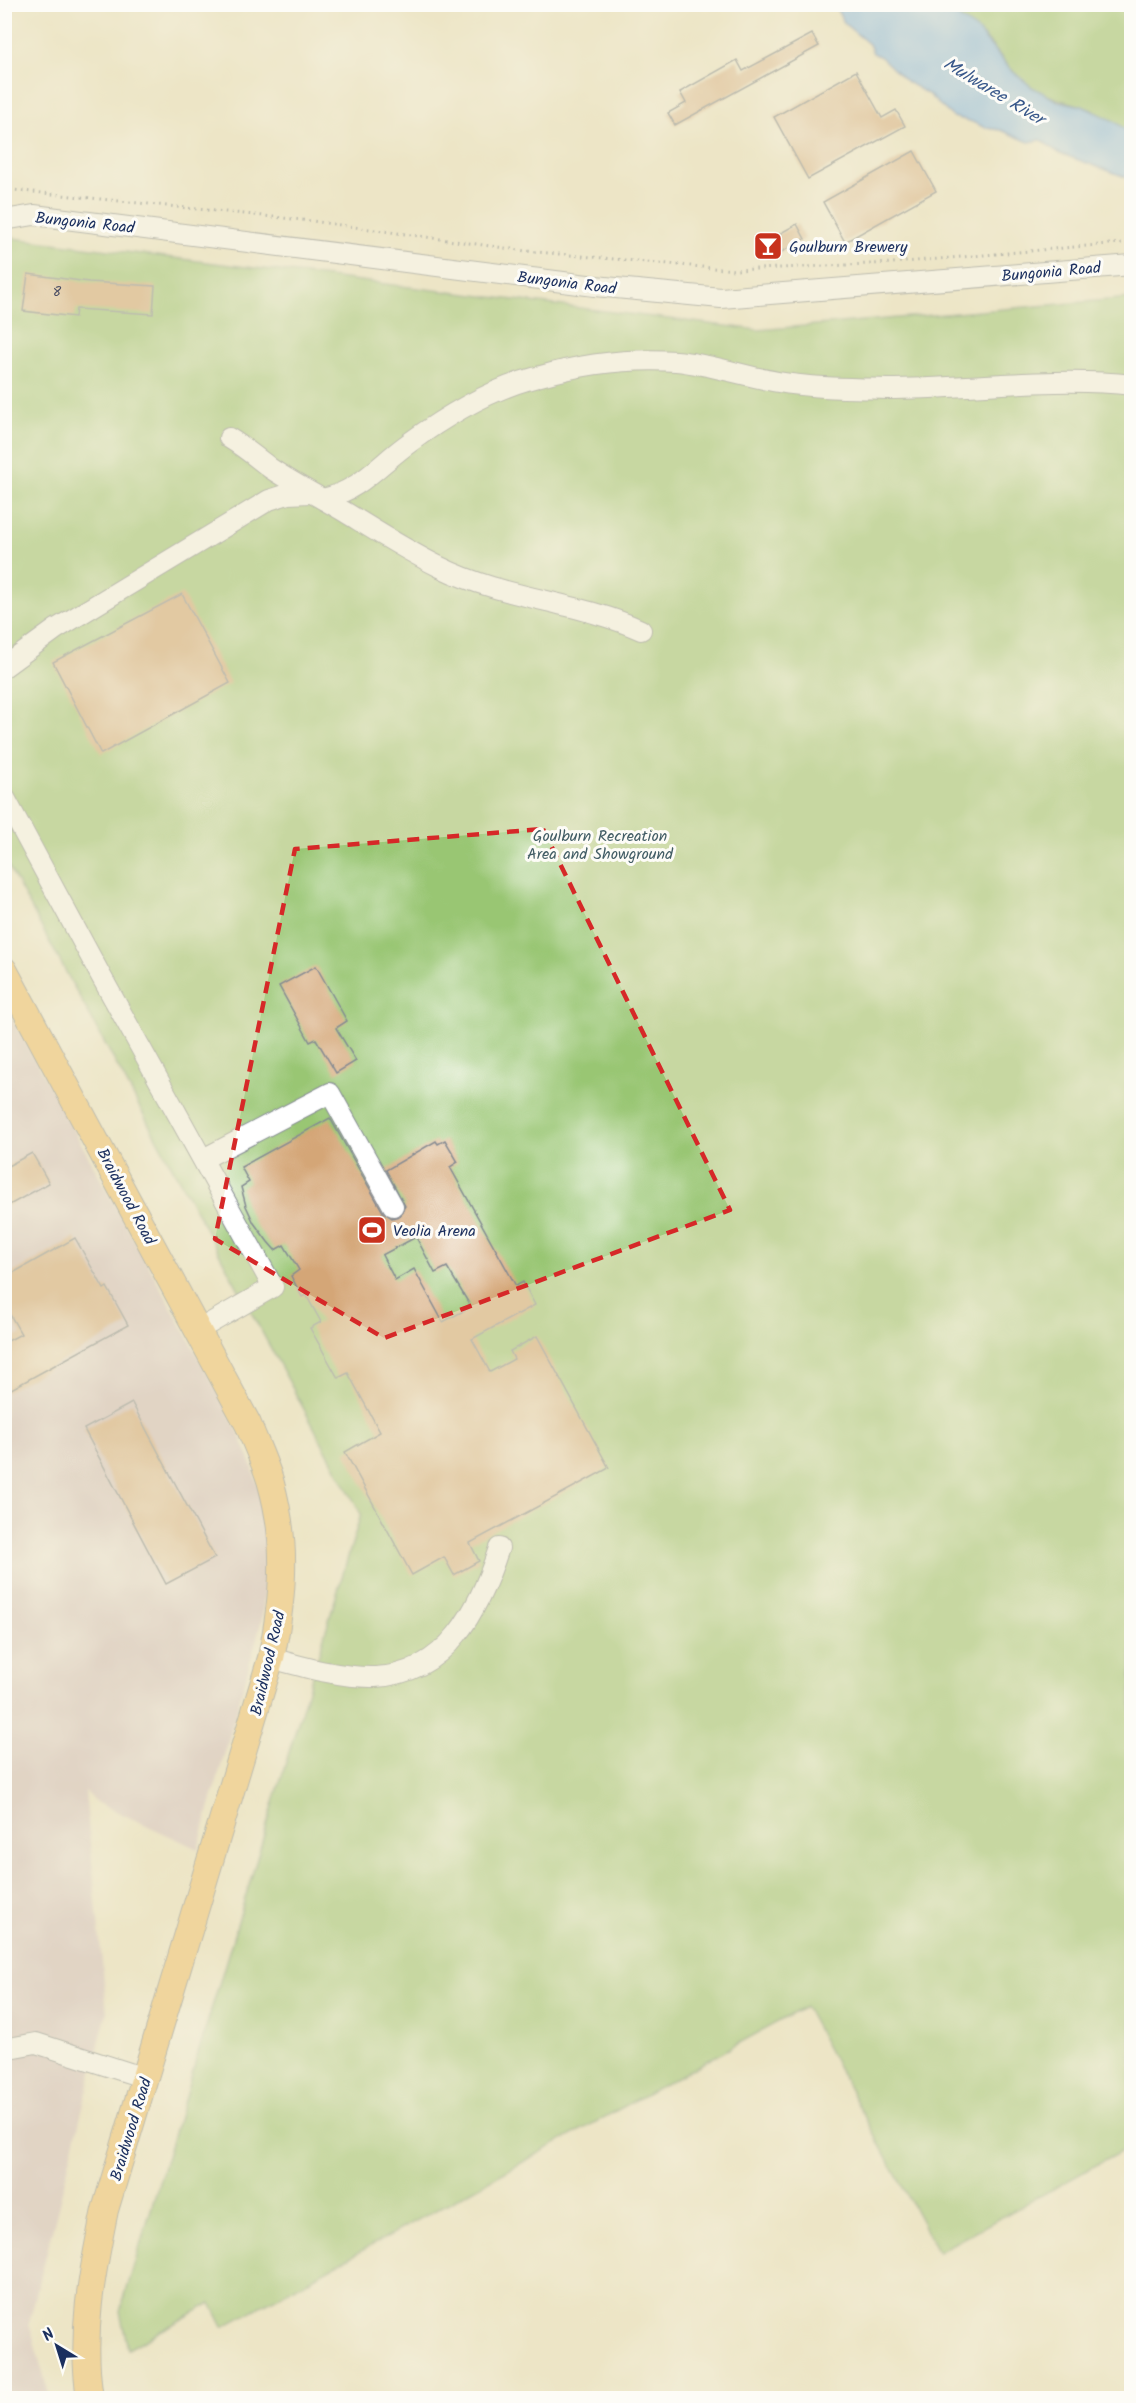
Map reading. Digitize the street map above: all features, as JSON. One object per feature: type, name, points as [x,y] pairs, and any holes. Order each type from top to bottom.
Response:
[{"type":"main road","name":"Braidwood Road","points":[[4,970],[200,1329],[248,1424],[269,1479],[280,1525],[284,1569],[281,1612],[271,1658],[105,2210],[92,2274],[86,2326],[86,2377],[90,2398]]},
{"type":"street","name":"Bungonia Road","points":[[4,220],[34,215],[595,286],[721,298],[1131,265]]},
{"type":"street","points":[[4,667],[56,629],[269,500],[288,494],[317,496],[343,494],[408,443],[447,417],[493,392],[536,377],[584,366],[633,360],[679,362],[782,383],[864,388],[1067,383],[1131,385]]},
{"type":"street","points":[[229,438],[247,448],[270,468],[440,567],[478,583],[518,595],[591,611],[641,630]]},
{"type":"street","points":[[4,795],[273,1287],[200,1329]]},
{"type":"street","points":[[202,1159],[330,1093],[393,1206]]},
{"type":"street","points":[[271,1658],[328,1672],[374,1677],[397,1674],[421,1666],[441,1652],[458,1634],[475,1607],[499,1548]]},
{"type":"street","points":[[4,2049],[36,2043],[145,2078]]},
{"type":"path","points":[[4,189],[312,221],[526,251],[735,270],[893,263],[1131,242]]},
{"type":"highlighted area","points":[[543,829],[730,1210],[384,1338],[215,1239],[295,849]]},
{"type":"shaded area","points":[[5,1005],[238,1432],[252,1465],[267,1529],[268,1563],[262,1619],[198,1849],[96,1802],[85,1791],[107,2012],[29,2323],[50,2398],[5,2398]]},
{"type":"green space","points":[[940,5],[1131,5],[1131,134],[1093,110],[1049,96],[1032,87],[1012,70],[979,32]]},
{"type":"green space","name":"Goulburn Recreation Area and Showground","points":[[4,237],[758,330],[1131,298],[1131,2146],[938,2252],[805,2007],[223,2327],[211,2303],[128,2349],[120,2312],[361,1514],[5,860]]},
{"type":"water","name":"Mulwaree River","points":[[834,5],[940,5],[977,30],[1012,71],[1032,87],[1058,101],[1082,106],[1114,121],[1131,134],[1131,179],[1059,153],[1041,140],[1029,142],[1001,130],[986,128],[953,117],[928,94],[907,82],[881,57],[873,53],[869,44],[845,24]]},
{"type":"building","points":[[812,34],[819,46],[675,125],[668,113],[686,103],[680,92],[737,60],[743,71]]},
{"type":"building","points":[[856,71],[882,118],[896,110],[905,126],[808,179],[774,117]]},
{"type":"building","points":[[914,151],[936,191],[845,242],[823,202]]},
{"type":"building","points":[[797,224],[805,239],[767,260],[759,245]]},
{"type":"building","points":[[28,274],[89,282],[155,286],[153,314],[76,309],[75,317],[23,311]]},
{"type":"building","points":[[182,594],[230,683],[101,754],[53,662]]},
{"type":"building","points":[[316,966],[347,1021],[336,1028],[356,1061],[336,1073],[316,1039],[310,1042],[279,986]]},
{"type":"building","points":[[330,1118],[383,1212],[392,1218],[399,1216],[405,1206],[386,1170],[436,1141],[438,1144],[445,1140],[458,1162],[450,1167],[516,1286],[523,1282],[535,1305],[472,1339],[490,1372],[514,1359],[510,1351],[537,1336],[609,1468],[470,1543],[479,1561],[454,1575],[444,1557],[412,1575],[345,1452],[380,1432],[348,1373],[338,1378],[310,1328],[321,1322],[306,1295],[302,1297],[291,1276],[299,1270],[284,1245],[275,1250],[254,1223],[241,1187],[249,1182],[241,1167]],"holes":[[[416,1237],[435,1273],[447,1267],[471,1307],[443,1322],[414,1269],[395,1280],[382,1255]]]},
{"type":"building","points":[[32,1153],[49,1183],[4,1208],[4,1168]]},
{"type":"building","points":[[75,1238],[104,1289],[107,1287],[128,1325],[4,1393],[4,1343],[21,1334],[4,1304],[4,1278]]},
{"type":"building","points":[[132,1403],[215,1558],[166,1584],[84,1429]]},
{"type":"place","name":"Goulburn Brewery","points":[[768,246]]},
{"type":"place","name":"Veolia Arena","points":[[372,1230]]}]
